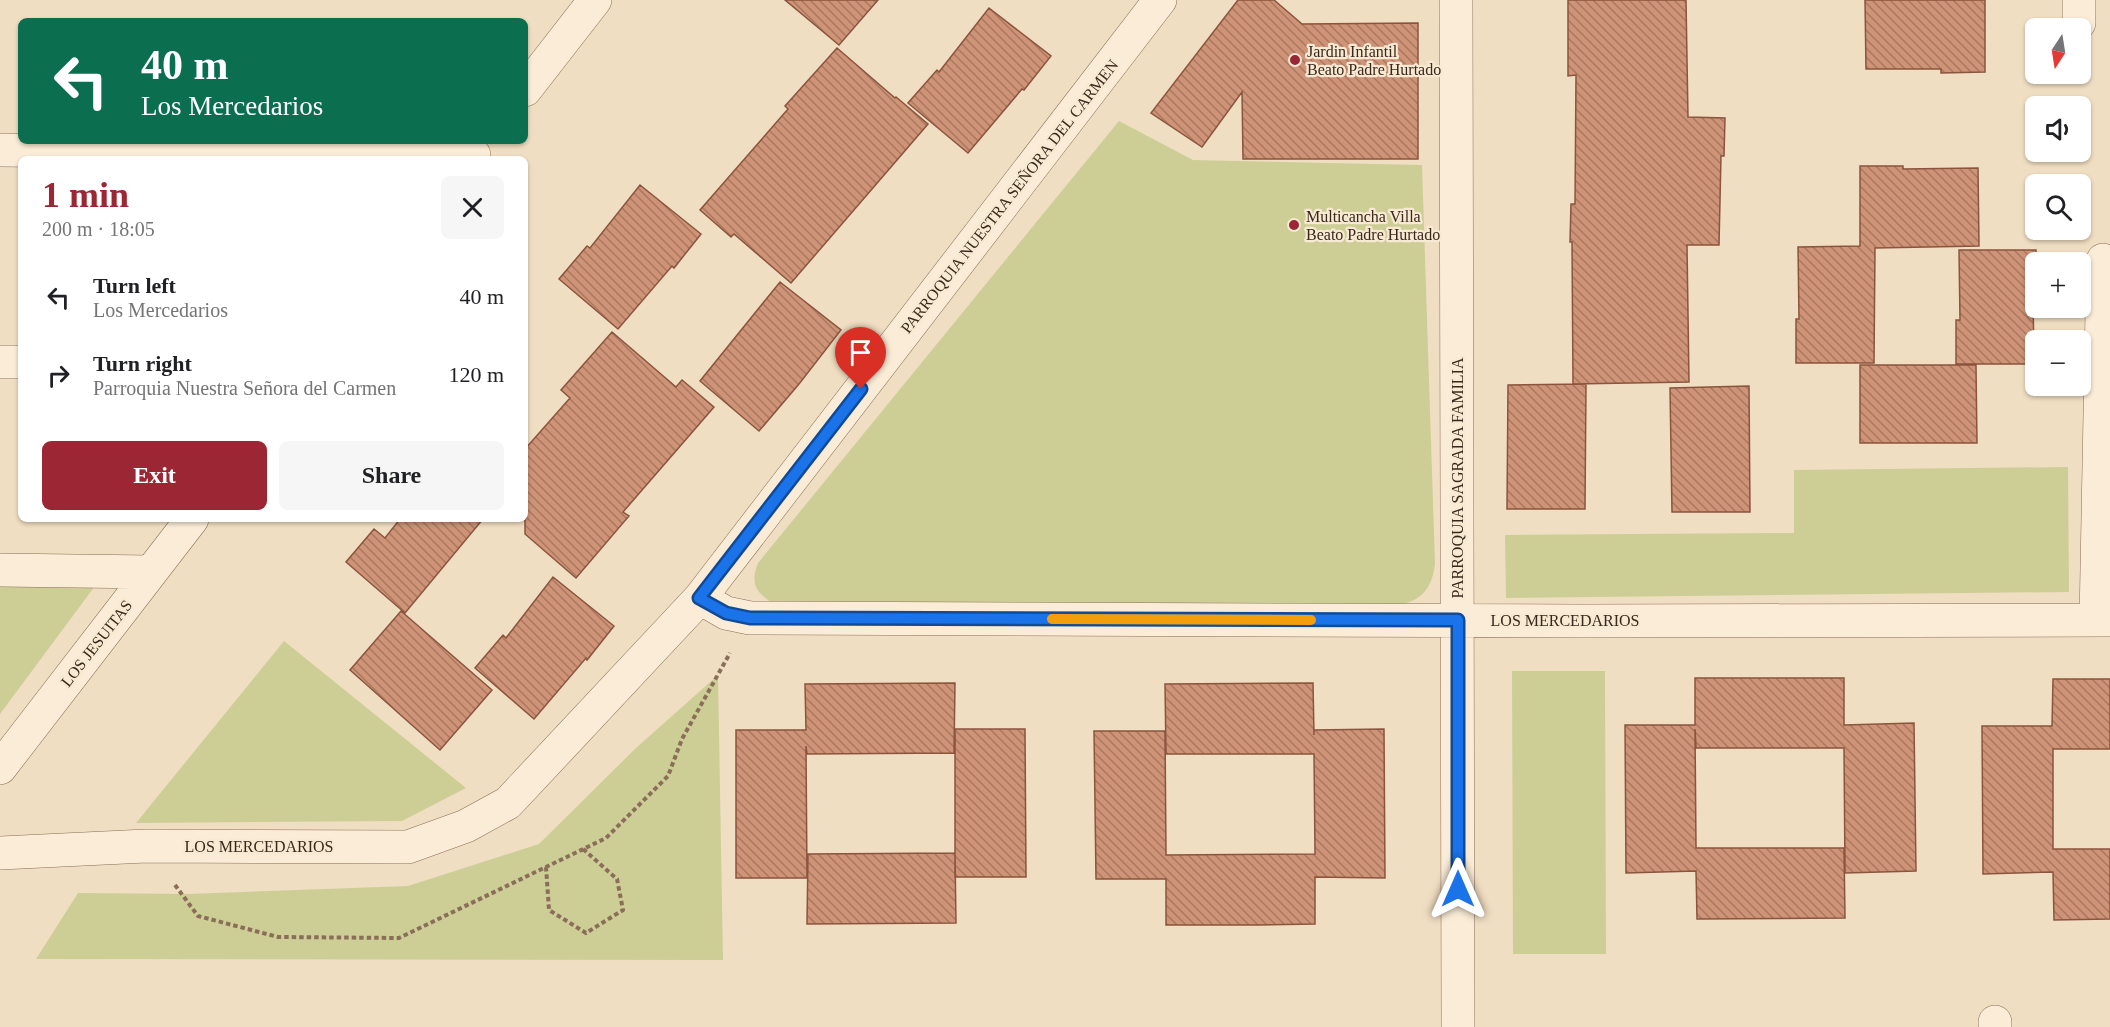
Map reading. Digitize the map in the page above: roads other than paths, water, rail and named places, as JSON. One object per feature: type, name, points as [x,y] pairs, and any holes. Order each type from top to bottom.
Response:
[{"type":"street","points":[[528,86],[595,0]]},
{"type":"street","name":"PARROQUIA NUESTRA SEÑORA DEL CARMEN","points":[[508,803],[699,598],[1160,0]]},
{"type":"street","name":"PARROQUIA SAGRADA FAMILIA","points":[[1456,0],[1458,1027]]},
{"type":"street","points":[[0,150],[477,152]]},
{"type":"street","points":[[2103,260],[2103,620]]},
{"type":"street","points":[[0,362],[18,362]]},
{"type":"street","name":"LOS JESUITAS","points":[[0,768],[190,522]]},
{"type":"street","points":[[0,570],[151,572]]},
{"type":"street","name":"LOS MERCEDARIOS","points":[[699,598],[726,613],[750,618],[2103,620]]},
{"type":"street","name":"LOS MERCEDARIOS","points":[[0,853],[146,846],[408,847],[466,826],[508,803]]},
{"type":"place","name":"Jardin Infantil Beato Padre Hurtado","points":[[1295,60]]},
{"type":"place","name":"Multicancha Villa Beato Padre Hurtado","points":[[1294,225]]}]
